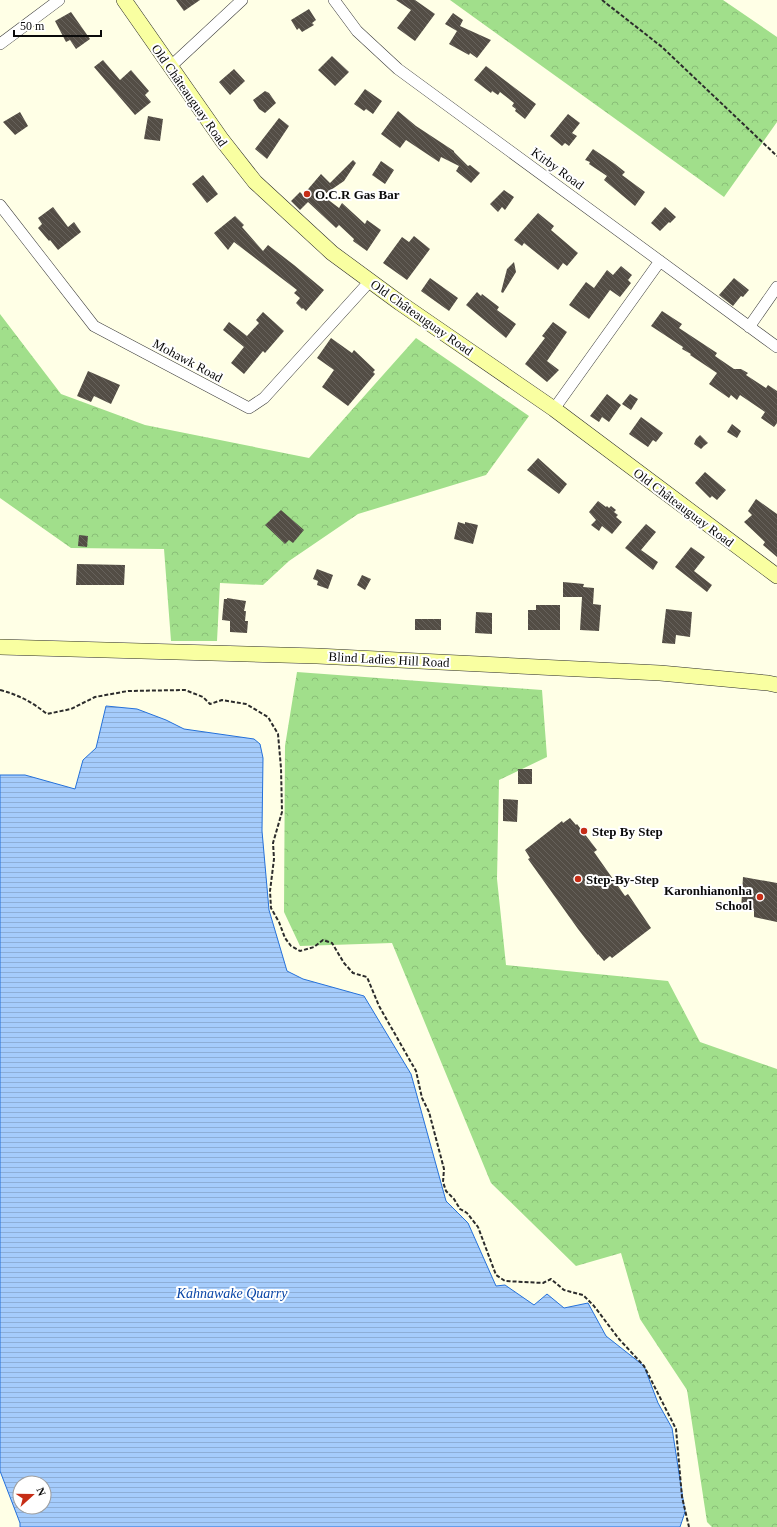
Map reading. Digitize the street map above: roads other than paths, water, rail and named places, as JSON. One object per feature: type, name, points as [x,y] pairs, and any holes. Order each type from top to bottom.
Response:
[{"type":"street","points":[[0,44],[59,0]]},
{"type":"street","name":"Old Châteauguay Road","points":[[124,0],[222,140],[255,182],[332,253],[400,304],[554,409],[777,576]]},
{"type":"street","points":[[170,67],[242,0]]},
{"type":"street","name":"Kirby Road","points":[[334,0],[357,31],[398,69],[777,347]]},
{"type":"street","name":"Mohawk Road","points":[[0,205],[94,326],[249,408],[264,398],[370,281]]},
{"type":"street","points":[[554,409],[660,261]]},
{"type":"street","points":[[749,327],[777,287]]},
{"type":"street","name":"Blind Ladies Hill Road","points":[[0,647],[317,656],[637,672],[777,685]]},
{"type":"water","name":"Kahnawake Quarry","points":[[106,706],[137,709],[166,720],[184,729],[254,739],[260,744],[263,758],[262,831],[269,910],[287,971],[303,979],[364,996],[411,1074],[446,1201],[468,1223],[496,1286],[505,1285],[534,1305],[547,1294],[564,1308],[588,1303],[606,1336],[644,1366],[658,1403],[672,1428],[685,1512],[680,1527],[20,1527],[17,1515],[52,1515],[52,1475],[12,1475],[12,1502],[0,1471],[0,775],[25,775],[75,789],[83,760],[96,748]]},
{"type":"place","name":"O.C.R Gas Bar","points":[[307,194]]},
{"type":"place","name":"Step By Step","points":[[584,831]]},
{"type":"place","name":"Step-By-Step","points":[[578,879]]},
{"type":"place","name":"Karonhianonha School","points":[[760,897]]}]
